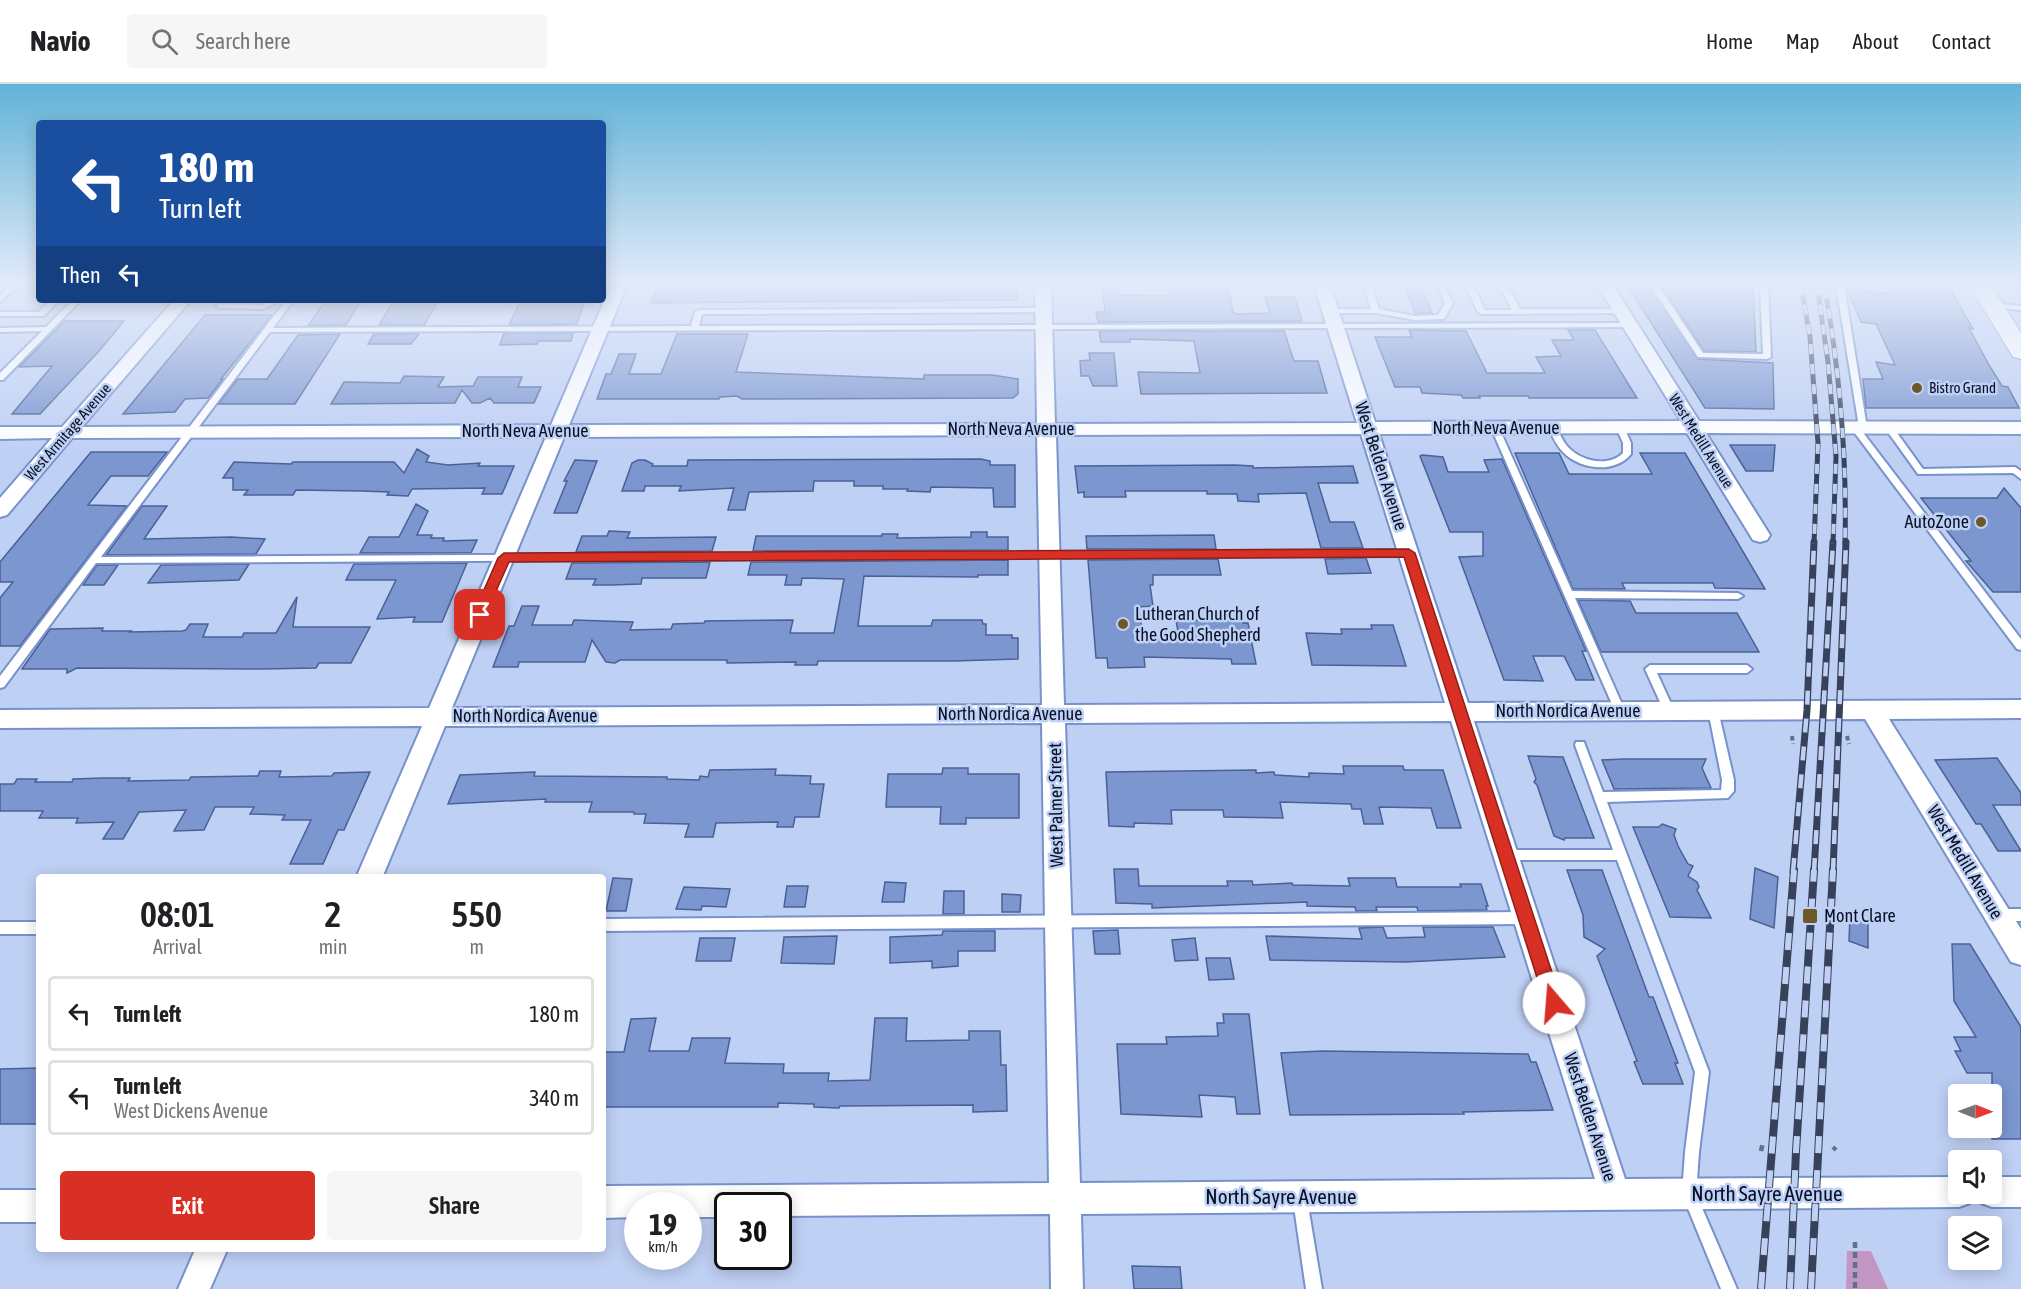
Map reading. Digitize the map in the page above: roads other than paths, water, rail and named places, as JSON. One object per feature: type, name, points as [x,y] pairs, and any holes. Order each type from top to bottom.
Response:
[{"type":"street","name":"West Armitage Avenue","points":[[0,510],[147,341]]},
{"type":"street","points":[[371,874],[596,341]]},
{"type":"street","name":"West Palmer Street","points":[[1045,341],[1067,1289]]},
{"type":"street","name":"West Belden Avenue","points":[[1341,341],[1615,1195]]},
{"type":"street","name":"West Medill Avenue","points":[[1639,341],[1760,536]]},
{"type":"street","name":"North Neva Avenue","points":[[0,433],[1552,427],[2021,428]]},
{"type":"street","name":"North Nordica Avenue","points":[[0,719],[2021,709]]},
{"type":"street","name":"West Medill Avenue","points":[[1872,710],[2009,915],[2021,953]]},
{"type":"street","name":"North Sayre Avenue","points":[[606,1202],[1948,1192]]},
{"type":"street","points":[[2002,1192],[2021,1192]]},
{"type":"street","points":[[0,1206],[36,1206]]},
{"type":"street","points":[[194,1289],[210,1252]]},
{"type":"lane","points":[[0,378],[36,341]]},
{"type":"lane","points":[[0,684],[259,341]]},
{"type":"lane","points":[[1692,341],[1701,355],[1767,357],[1766,341]]},
{"type":"lane","points":[[1847,341],[1859,428],[2021,646]]},
{"type":"lane","points":[[1552,427],[1567,451],[1578,459],[1610,464],[1618,462],[1627,454],[1627,444],[1620,427]]},
{"type":"lane","points":[[1495,428],[1620,711]]},
{"type":"lane","points":[[1889,428],[1921,472],[2015,470],[2021,476]]},
{"type":"lane","points":[[94,560],[1409,553]]},
{"type":"lane","points":[[1569,594],[1738,596]]},
{"type":"lane","points":[[1669,711],[1650,669],[1747,669]]},
{"type":"lane","points":[[1600,797],[1724,795],[1728,790],[1728,780],[1713,710]]},
{"type":"lane","points":[[1580,745],[1702,1072],[1689,1194],[1729,1289]]},
{"type":"lane","points":[[1507,855],[1621,855]]},
{"type":"lane","points":[[606,925],[1526,918]]},
{"type":"lane","points":[[0,928],[36,928]]},
{"type":"lane","points":[[1300,1197],[1314,1289]]},
{"type":"railway","points":[[1810,341],[1818,443],[1814,544]]},
{"type":"railway","points":[[1825,341],[1836,456],[1833,544]]},
{"type":"railway","points":[[1833,341],[1845,480],[1845,544]]},
{"type":"railway","points":[[1793,872],[1807,710],[1814,542]]},
{"type":"railway","points":[[1814,872],[1833,542]]},
{"type":"railway","points":[[1833,872],[1846,542]]},
{"type":"railway","points":[[1761,1289],[1794,870]]},
{"type":"railway","points":[[1790,1289],[1796,1151],[1814,870]]},
{"type":"railway","points":[[1811,1289],[1833,870]]},
{"type":"place","name":"Bistro Grand","points":[[1917,388]]},
{"type":"place","name":"AutoZone","points":[[1981,522]]},
{"type":"place","name":"Lutheran Church of the Good Shepherd","points":[[1123,624]]},
{"type":"place","name":"Mont Clare","points":[[1810,916]]}]
